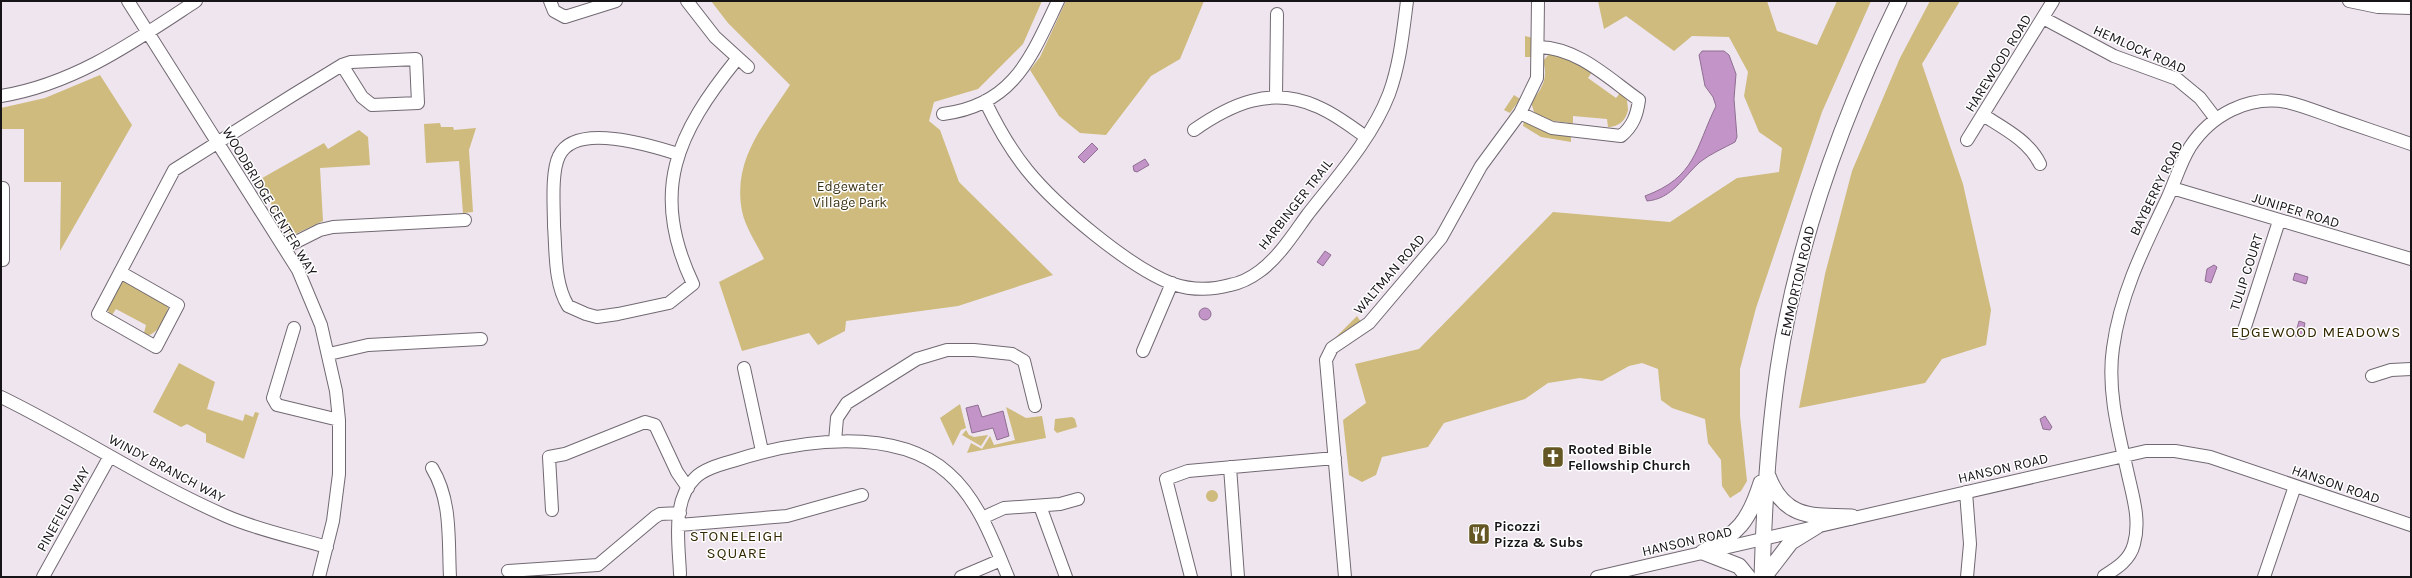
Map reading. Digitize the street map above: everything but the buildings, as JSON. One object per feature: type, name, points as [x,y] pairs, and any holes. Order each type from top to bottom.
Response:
[{"type":"main road","name":"EMMORTON ROAD","points":[[1763,577],[1763,538],[1767,466],[1778,368],[1805,242],[1840,136],[1859,88],[1900,1]]},
{"type":"main road","points":[[1767,466],[1772,488],[1786,505],[1802,513],[1814,516],[1852,518]]},
{"type":"main road","points":[[1703,552],[1724,541],[1742,525],[1756,498],[1767,466]]},
{"type":"main road","points":[[1763,577],[1791,542],[1817,526]]},
{"type":"main road","points":[[1703,552],[1739,566],[1748,577]]},
{"type":"street","name":"WOODBRIDGE CENTER WAY","points":[[128,1],[298,270],[329,354],[340,420],[338,496],[319,577]]},
{"type":"street","points":[[1,96],[48,84],[79,73],[148,32],[196,1]]},
{"type":"street","points":[[550,1],[554,11],[565,17],[616,1]]},
{"type":"street","points":[[687,1],[699,20],[737,59],[748,67]]},
{"type":"street","points":[[943,114],[956,112],[985,101],[1013,81],[1034,53],[1058,1]]},
{"type":"street","name":"HARBINGER TRAIL","points":[[985,101],[1006,142],[1027,171],[1046,190],[1096,234],[1141,267],[1172,283],[1193,288],[1216,288],[1244,280],[1261,270],[1280,252],[1366,137],[1381,112],[1395,76],[1400,56],[1407,1]]},
{"type":"street","name":"WALTMAN ROAD","points":[[1345,577],[1335,458],[1325,369],[1329,354],[1332,348],[1369,322],[1441,238],[1481,166],[1520,113],[1537,78],[1539,47],[1538,1]]},
{"type":"street","name":"HAREWOOD ROAD","points":[[1967,140],[1984,115],[2053,1]]},
{"type":"street","points":[[2349,1],[2378,7],[2411,8]]},
{"type":"street","points":[[1276,96],[1277,14]]},
{"type":"street","name":"HEMLOCK ROAD","points":[[2043,18],[2114,56],[2177,79],[2200,98],[2216,119]]},
{"type":"street","points":[[1520,113],[1552,128],[1621,136],[1630,128],[1637,112],[1639,100],[1577,56],[1563,50],[1539,47]]},
{"type":"street","points":[[120,272],[178,305],[156,347],[98,314],[120,272],[174,170],[342,65],[351,62],[416,59],[418,103],[372,105],[362,97],[342,65]]},
{"type":"street","points":[[678,154],[651,146],[596,138],[573,142],[566,147],[559,156],[555,171],[554,210],[560,286],[568,306],[597,317],[670,302],[693,284],[685,267],[672,217],[672,185],[678,154],[691,122],[717,83],[737,59]]},
{"type":"street","points":[[1194,130],[1223,111],[1254,99],[1276,96],[1316,105],[1366,137]]},
{"type":"street","name":"BAYBERRY ROAD","points":[[2104,576],[2125,561],[2130,554],[2136,536],[2136,509],[2115,416],[2113,349],[2123,304],[2134,271],[2191,147],[2216,119],[2238,107],[2251,103],[2282,102],[2306,108],[2411,144]]},
{"type":"street","points":[[1984,115],[2024,142],[2034,152],[2040,164]]},
{"type":"street","points":[[1,188],[3,188],[3,260],[1,260]]},
{"type":"street","name":"JUNIPER ROAD","points":[[2172,188],[2411,259]]},
{"type":"street","points":[[284,248],[320,230],[333,227],[465,220]]},
{"type":"street","name":"TULIP COURT","points":[[2243,333],[2279,221]]},
{"type":"street","points":[[1143,351],[1172,283]]},
{"type":"street","points":[[294,328],[273,398],[274,402],[277,405],[340,420]]},
{"type":"street","points":[[329,354],[368,345],[481,339]]},
{"type":"street","points":[[835,441],[837,418],[847,403],[917,359],[947,350],[1012,354],[1024,361],[1035,406]]},
{"type":"street","points":[[744,368],[762,452]]},
{"type":"street","points":[[2372,376],[2391,370],[2411,370]]},
{"type":"street","name":"WINDY BRANCH WAY","points":[[1,397],[226,516],[260,528],[327,546]]},
{"type":"street","points":[[552,510],[549,457],[565,454],[645,422],[655,425],[677,472],[688,488]]},
{"type":"street","points":[[680,574],[680,513],[688,488],[694,478],[706,471],[762,452],[835,441],[868,443],[905,449],[939,466],[949,473],[982,518],[1008,577]]},
{"type":"street","name":"HANSON ROAD","points":[[1596,577],[2123,455],[2154,451],[2191,453],[2411,525]]},
{"type":"street","name":"PINEFIELD WAY","points":[[43,577],[110,456]]},
{"type":"street","points":[[1191,577],[1166,479],[1188,471],[1335,458]]},
{"type":"street","points":[[1230,467],[1238,577]]},
{"type":"street","points":[[432,468],[441,482],[447,504],[450,577]]},
{"type":"street","points":[[2264,577],[2295,486]]},
{"type":"street","points":[[1966,492],[1970,544],[1967,577]]},
{"type":"street","points":[[679,525],[786,516],[862,495]]},
{"type":"street","points":[[982,518],[1004,508],[1040,506],[1078,499]]},
{"type":"street","points":[[1040,506],[1066,577]]},
{"type":"street","points":[[508,571],[598,565],[655,517],[660,514],[680,513]]},
{"type":"street","points":[[961,577],[1001,560]]},
{"type":"green space","name":"Edgewater Village Park","points":[[711,1],[1042,1],[1023,44],[978,89],[934,102],[929,121],[940,130],[959,182],[1053,275],[958,306],[846,321],[845,331],[818,345],[809,333],[742,351],[719,282],[764,259],[748,229],[742,211],[740,192],[742,175],[746,159],[761,128],[790,85],[728,23]]},
{"type":"green space","points":[[1066,1],[1204,1],[1180,59],[1151,76],[1106,135],[1080,133],[1059,116],[1030,70],[1040,57]]},
{"type":"green space","points":[[1598,1],[1767,1],[1777,31],[1817,45],[1837,1],[1871,1],[1822,112],[1756,308],[1740,369],[1740,416],[1747,481],[1741,491],[1730,498],[1722,486],[1721,460],[1708,443],[1705,419],[1672,408],[1661,400],[1658,369],[1642,363],[1629,366],[1602,381],[1580,378],[1548,383],[1525,399],[1444,423],[1428,447],[1382,457],[1376,475],[1362,482],[1349,475],[1343,420],[1366,403],[1355,364],[1419,349],[1553,212],[1670,222],[1737,178],[1779,172],[1782,148],[1759,132],[1744,96],[1748,72],[1729,37],[1692,36],[1674,51],[1626,16],[1604,29]]},
{"type":"green space","points":[[1930,1],[1960,1],[1922,64],[1963,184],[1991,310],[1986,345],[1942,359],[1925,383],[1799,408],[1825,274],[1852,171],[1900,58]]},
{"type":"green space","points":[[1525,36],[1533,38],[1532,57],[1525,57]]},
{"type":"green space","points":[[1551,52],[1559,53],[1592,72],[1588,78],[1616,98],[1620,93],[1627,100],[1628,110],[1624,120],[1615,126],[1608,127],[1607,119],[1573,116],[1573,123],[1570,123],[1547,120],[1534,112],[1531,102],[1543,83],[1545,67],[1543,61]]},
{"type":"green space","points":[[100,75],[132,125],[60,251],[61,182],[24,182],[24,129],[1,129],[1,108],[45,98]]},
{"type":"green space","points":[[1514,95],[1520,99],[1510,113],[1504,110]]},
{"type":"green space","points":[[1524,121],[1544,130],[1571,136],[1571,142],[1541,137],[1523,126]]},
{"type":"green space","points":[[440,123],[441,127],[453,127],[454,130],[476,128],[469,150],[473,212],[463,213],[459,161],[426,163],[424,124]]},
{"type":"green space","points":[[359,130],[368,137],[370,165],[320,168],[323,221],[291,236],[257,181],[324,143],[328,149]]},
{"type":"green space","points":[[123,281],[168,306],[168,310],[162,323],[152,334],[149,335],[144,333],[146,325],[116,309],[112,315],[107,310],[119,282]]},
{"type":"green space","points":[[1357,316],[1361,322],[1332,341]]},
{"type":"green space","points":[[179,363],[215,382],[207,409],[243,421],[245,414],[253,417],[255,412],[259,413],[244,459],[206,442],[206,434],[187,424],[181,427],[153,412]]},
{"type":"green space","points":[[960,404],[966,428],[961,430],[953,446],[940,418]]},
{"type":"green space","points":[[1006,407],[1026,418],[1042,416],[1046,438],[967,453],[971,443],[982,449],[990,436],[994,445],[1015,440]]},
{"type":"green space","points":[[1072,417],[1075,419],[1077,427],[1057,433],[1054,430],[1055,419]]},
{"type":"green space","points":[[966,430],[969,435],[974,437],[988,435],[981,446],[962,435]]},
{"type":"green space","points":[[1212,490],[1216,492],[1218,496],[1216,500],[1212,502],[1208,500],[1206,496],[1208,492]]},
{"type":"shaded area","points":[[1702,51],[1724,51],[1729,55],[1736,74],[1734,99],[1737,137],[1735,142],[1700,162],[1670,192],[1656,199],[1647,201],[1645,196],[1675,180],[1692,160],[1716,106],[1713,97],[1705,86],[1699,55]]},
{"type":"shaded area","points":[[1092,143],[1098,149],[1084,163],[1078,157]]},
{"type":"shaded area","points":[[1145,159],[1149,165],[1137,172],[1134,171],[1133,166]]},
{"type":"shaded area","points":[[1325,251],[1331,255],[1323,266],[1317,262]]},
{"type":"shaded area","points":[[2214,265],[2217,267],[2211,283],[2205,281],[2207,269]]},
{"type":"shaded area","points":[[2295,273],[2308,277],[2306,284],[2293,280]]},
{"type":"shaded area","points":[[1203,308],[1207,308],[1211,314],[1207,320],[1203,320],[1199,316],[1199,312]]},
{"type":"shaded area","points":[[2299,321],[2305,323],[2302,337],[2295,336]]},
{"type":"shaded area","points":[[978,405],[982,417],[1003,411],[1009,436],[997,440],[993,428],[972,433],[966,408]]},
{"type":"shaded area","points":[[2045,416],[2052,427],[2050,430],[2043,429],[2040,419]]},
{"type":"place","name":"Rooted Bible Fellowship Church","points":[[1553,457]]},
{"type":"place","name":"Picozzi Pizza & Subs","points":[[1479,534]]},
{"type":"district","name":"EDGEWOOD MEADOWS","points":[[2316,332]]},
{"type":"district","name":"STONELEIGH SQUARE","points":[[737,544]]}]
